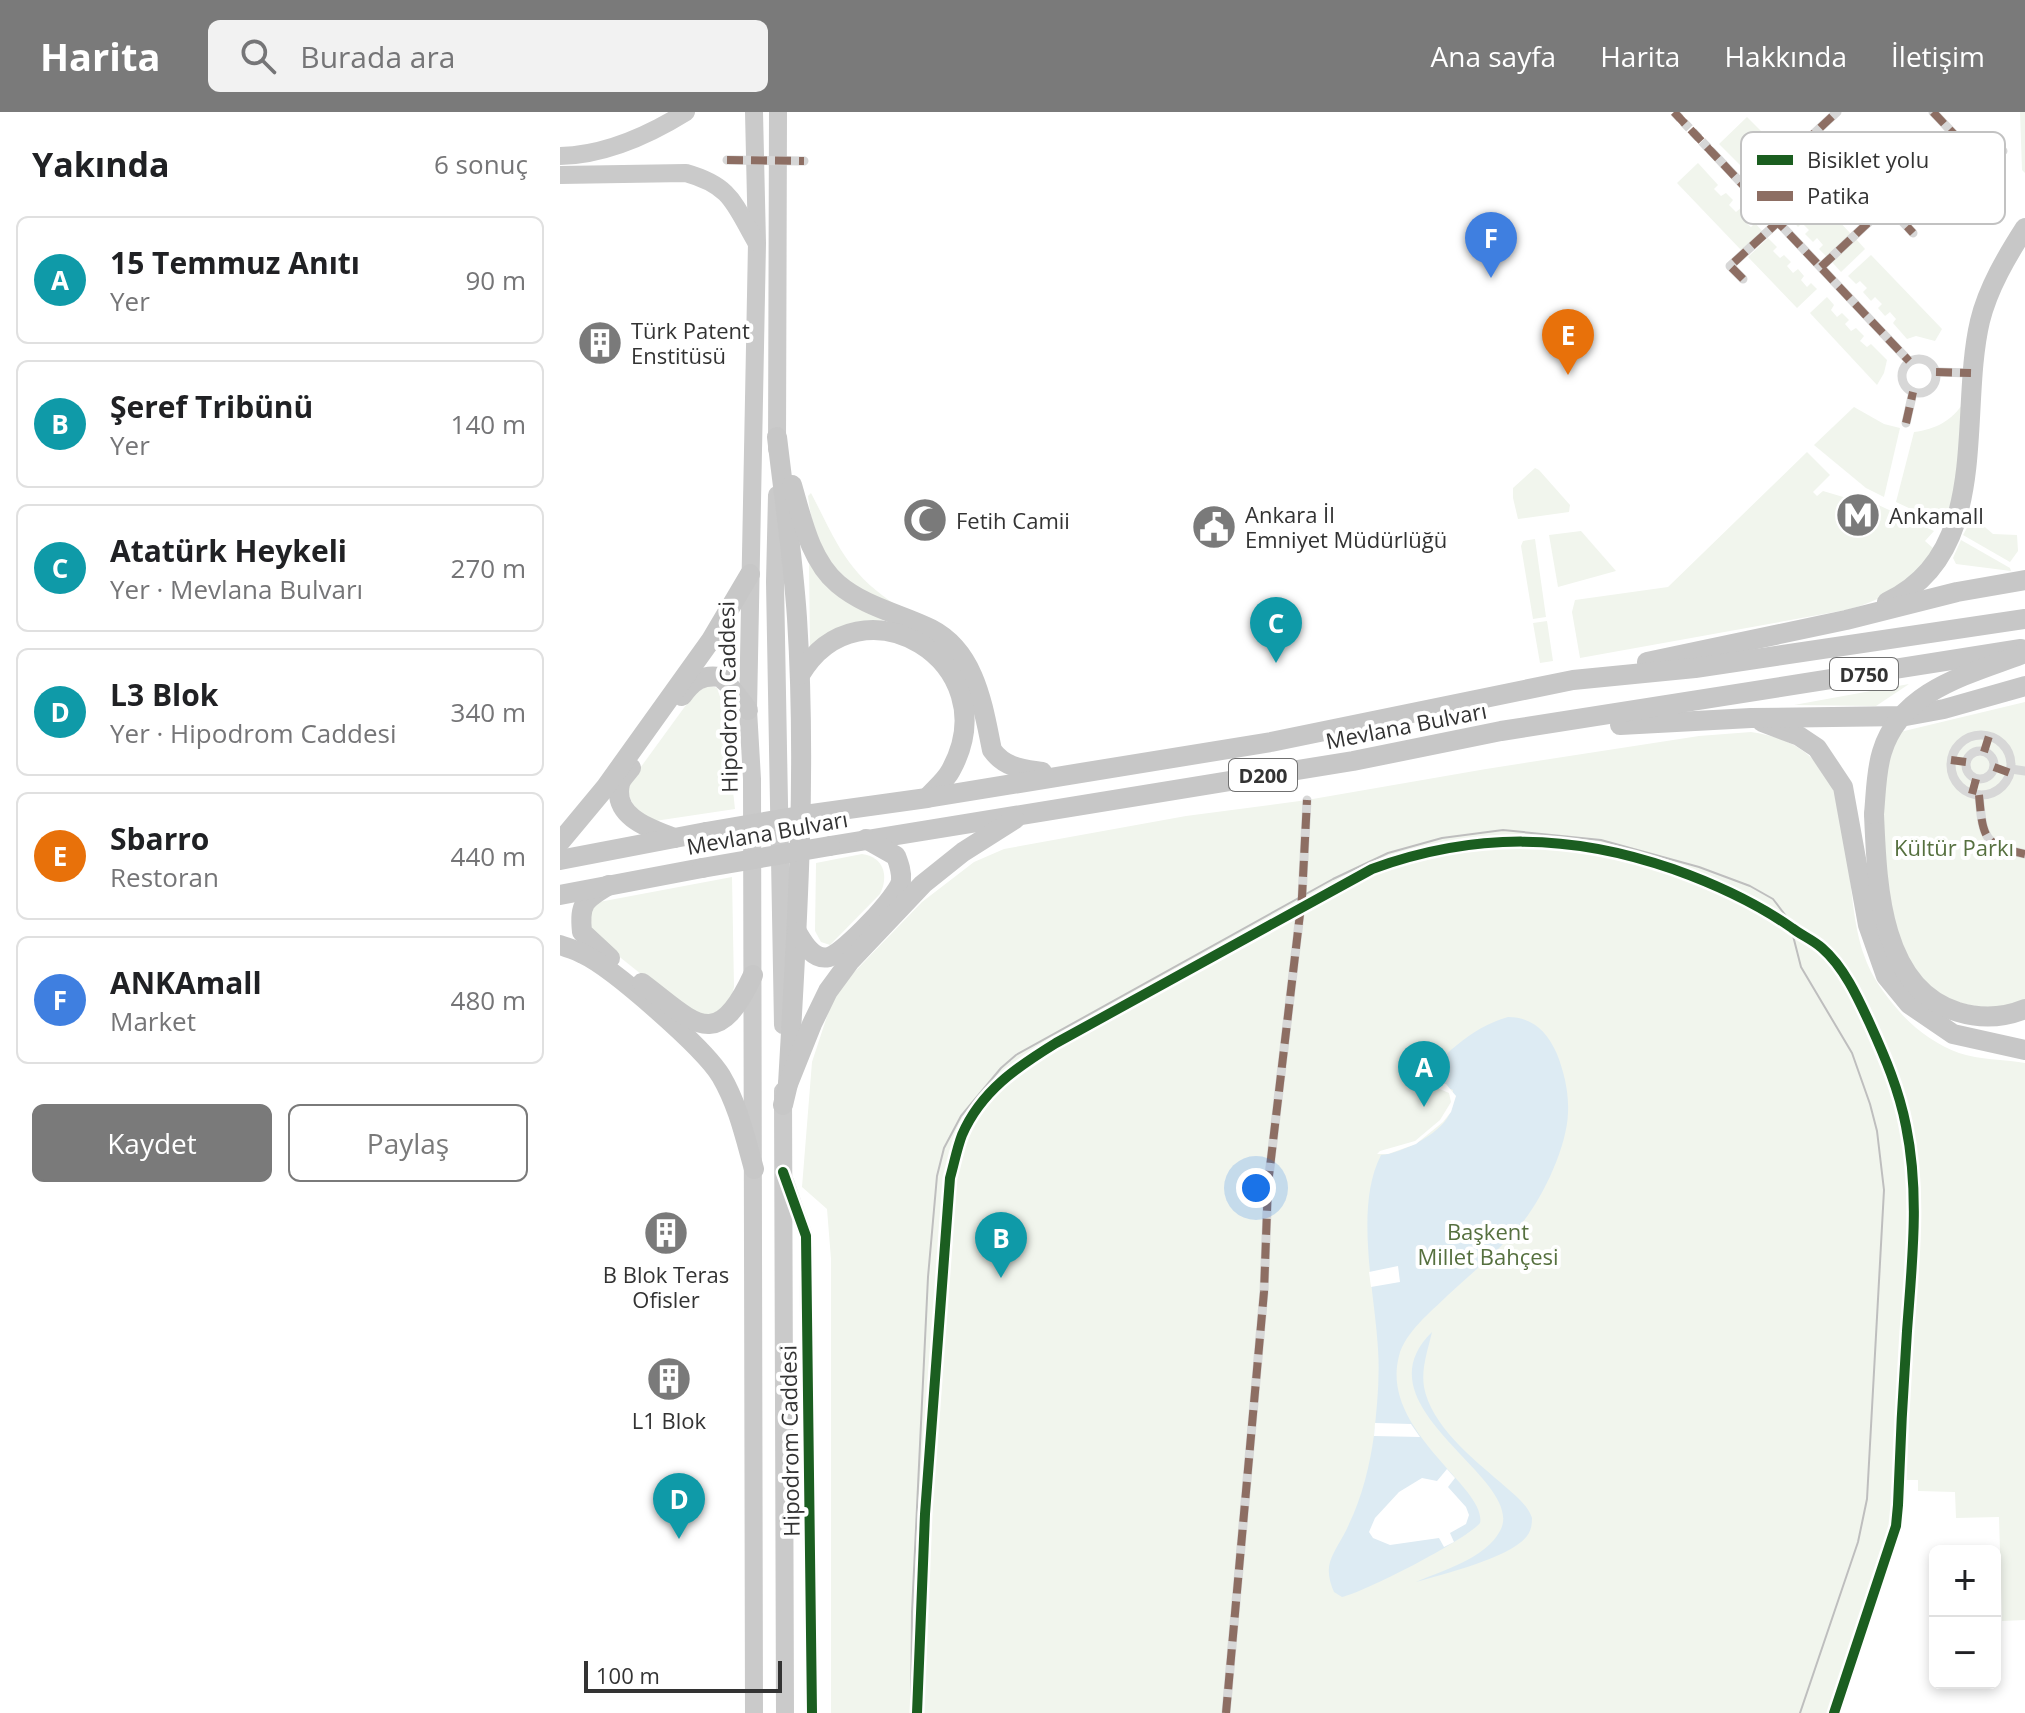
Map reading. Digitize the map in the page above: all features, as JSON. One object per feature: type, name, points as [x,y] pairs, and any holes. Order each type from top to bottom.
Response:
[{"type":"highway","points":[[1846,620],[1909,590],[1944,548],[1960,510],[1966,480],[1971,373],[1984,308],[2008,255],[2025,228]]},
{"type":"highway","points":[[777,437],[797,616],[800,675],[797,932],[788,1084]]},
{"type":"highway","points":[[777,437],[817,559],[838,584],[866,601],[944,638],[976,681],[992,750],[998,759],[1016,767],[1058,775]]},
{"type":"highway","points":[[560,842],[605,788],[711,640],[750,574]]},
{"type":"highway","points":[[1573,680],[1666,657],[1846,620],[1957,592],[2025,580]]},
{"type":"highway","name":"Mevlana Bulvarı","points":[[560,860],[812,814],[1271,742],[1573,680],[1695,668],[2025,619]]},
{"type":"highway","points":[[800,675],[809,659],[824,645],[847,633],[877,630],[903,634],[929,649],[946,664],[962,697],[966,725],[961,749],[950,773],[927,798]]},
{"type":"highway","points":[[2025,651],[1939,688],[1905,710],[1882,751],[1874,814],[1882,902],[1894,947],[1907,975],[1926,995],[1958,1012],[1991,1017],[2025,1009]]},
{"type":"highway","name":"Mevlana Bulvarı","points":[[560,895],[866,839],[1353,761],[1501,731],[2025,651]]},
{"type":"highway","points":[[674,838],[643,827],[629,816],[621,801],[620,783],[690,685],[699,679],[720,677],[748,710]]},
{"type":"highway","name":"D750","points":[[1751,718],[1906,716],[2025,686]]},
{"type":"highway","points":[[1501,731],[1751,718],[1799,736],[1817,748],[1843,787],[1868,925],[1886,976],[1909,1004],[1953,1034],[2025,1050]]},
{"type":"highway","points":[[783,1105],[812,1024],[828,991],[850,961],[923,884],[963,852],[1025,813]]},
{"type":"highway","points":[[797,932],[810,951],[829,957],[845,946],[896,894],[901,880],[896,856],[866,839]]},
{"type":"highway","points":[[609,885],[588,897],[582,907],[582,932],[593,945],[694,1022],[704,1026],[726,1017],[743,996],[753,975]]},
{"type":"highway","points":[[560,945],[584,954],[612,973],[697,1047],[720,1073],[737,1107],[754,1169]]},
{"type":"main road","points":[[560,156],[578,156],[618,144],[657,130],[686,112]]},
{"type":"main road","name":"Hipodrom Caddesi","points":[[754,112],[757,243],[748,710],[752,779],[754,1713]]},
{"type":"main road","name":"Hipodrom Caddesi","points":[[778,112],[775,582],[783,1105],[785,1713]]},
{"type":"main road","points":[[560,175],[686,173],[705,179],[726,192],[757,243]]},
{"type":"street","points":[[1816,132],[1837,112]]},
{"type":"street","points":[[1933,112],[1952,132]]},
{"type":"street","points":[[1711,151],[1741,183]]},
{"type":"street","points":[[727,160],[804,161]]},
{"type":"street","points":[[1743,279],[1730,266],[1776,224]]},
{"type":"street","points":[[1780,224],[1909,361]]},
{"type":"street","points":[[1821,267],[1867,224]]},
{"type":"street","points":[[1905,224],[1913,233]]},
{"type":"street","points":[[1922,358],[1936,372],[1936,379],[1923,393],[1913,392],[1902,379],[1904,366],[1909,361],[1922,358]]},
{"type":"street","points":[[1936,372],[1971,373]]},
{"type":"street","points":[[1906,423],[1913,392]]},
{"type":"street","points":[[1975,735],[1989,736],[2006,748],[2010,771],[1997,791],[1975,795],[1956,783],[1951,771],[1953,751],[1962,740],[1975,735]]},
{"type":"street","points":[[1984,752],[1989,736]]},
{"type":"street","points":[[1984,752],[1992,758],[1994,767],[1986,778],[1976,779],[1967,771],[1966,762],[1971,754],[1984,752]]},
{"type":"street","points":[[1951,760],[1966,762]]},
{"type":"street","points":[[1994,767],[2025,771]]},
{"type":"street","points":[[1976,779],[1975,795],[1983,830],[1989,841],[2001,849],[2025,854]]},
{"type":"street","points":[[1226,1713],[1264,1292],[1268,1184],[1300,916],[1307,800]]},
{"type":"street","name":"Hipodrom Caddesi","points":[[783,1172],[806,1236],[812,1713]]},
{"type":"green space","points":[[2020,112],[2025,112],[2025,173],[2022,170]]},
{"type":"green space","points":[[1747,117],[1762,132],[1741,132],[1741,166],[1719,144]]},
{"type":"green space","points":[[1698,163],[1718,185],[1714,189],[1721,196],[1726,193],[1733,200],[1729,205],[1736,212],[1741,208],[1741,224],[1751,227],[1756,224],[1763,232],[1742,251],[1677,183]]},
{"type":"green space","points":[[1803,224],[1842,224],[1851,234],[1827,257],[1819,249],[1823,245],[1817,238],[1813,242],[1805,234],[1809,230]]},
{"type":"green space","points":[[1768,238],[1777,247],[1773,251],[1791,262],[1787,266],[1793,273],[1798,269],[1807,287],[1811,283],[1817,289],[1797,308],[1748,257]]},
{"type":"green space","points":[[1856,239],[1865,249],[1841,272],[1832,262]]},
{"type":"green space","points":[[1871,255],[1942,329],[1935,341],[1916,336],[1907,339],[1893,323],[1896,319],[1890,312],[1885,316],[1878,308],[1882,304],[1875,297],[1871,301],[1863,292],[1867,288],[1860,281],[1856,284],[1848,276]]},
{"type":"green space","points":[[1827,297],[1834,305],[1831,310],[1837,317],[1842,313],[1849,320],[1845,324],[1851,331],[1856,328],[1864,336],[1860,341],[1867,347],[1871,344],[1887,360],[1877,385],[1810,313]]},
{"type":"green space","points":[[1964,402],[1963,457],[1947,526],[1896,502],[1914,432],[1943,423]]},
{"type":"green space","points":[[1854,407],[1884,424],[1900,428],[1884,497],[1866,488],[1814,445]]},
{"type":"green space","points":[[1807,452],[1830,475],[1813,492],[1817,496],[1823,491],[1850,499],[1857,495],[1934,531],[1925,541],[1934,549],[1906,581],[1873,601],[1846,610],[1580,658],[1572,612],[1575,600],[1668,587]]},
{"type":"green space","points":[[1535,468],[1570,505],[1569,512],[1518,519],[1513,488]]},
{"type":"green space","points":[[811,493],[855,569],[898,606],[862,590],[835,566],[825,552],[811,517],[808,496]]},
{"type":"green space","points":[[1973,517],[1993,534],[2017,535],[2018,551],[2010,562],[1963,535]]},
{"type":"green space","points":[[1581,531],[1616,571],[1558,587],[1549,535]]},
{"type":"green space","points":[[1535,539],[1546,617],[1533,619],[1521,546],[1523,541]]},
{"type":"green space","points":[[1961,540],[2011,571],[1956,564],[1953,558]]},
{"type":"green space","points":[[809,564],[828,585],[887,620],[846,627],[810,647]]},
{"type":"green space","points":[[1547,621],[1553,661],[1540,663],[1533,623]]},
{"type":"green space","points":[[1909,684],[1876,706],[1794,705]]},
{"type":"green space","points":[[712,686],[717,688],[724,708],[735,809],[655,821],[634,806],[629,795],[630,782],[694,694]]},
{"type":"green space","name":"Kültür Parkı","points":[[2025,702],[2025,1000],[1998,1007],[1965,1004],[1938,994],[1922,981],[1909,961],[1899,935],[1891,906],[1883,843],[1889,761],[1900,732]]},
{"type":"green space","name":"Başkent Millet Bahçesi","points":[[1751,732],[1789,743],[1816,762],[1832,788],[1842,818],[1856,922],[1864,955],[1883,991],[1905,1018],[1951,1050],[1975,1057],[2025,1063],[2025,1620],[2002,1621],[1999,1517],[1956,1518],[1955,1492],[1918,1491],[1918,1480],[1904,1480],[1901,1523],[1838,1713],[831,1713],[831,1259],[827,1209],[802,1187],[812,1062],[835,992],[922,902],[974,862],[1004,849],[1186,816],[1307,800],[1699,736]]},
{"type":"green space","points":[[862,854],[875,859],[883,868],[884,881],[880,894],[830,945],[821,942],[815,931],[816,863]]},
{"type":"green space","points":[[732,877],[734,987],[731,999],[714,1017],[691,1014],[591,934],[589,911],[599,902]]},
{"type":"shaded area","points":[[1508,1017],[1538,1027],[1557,1054],[1568,1097],[1567,1126],[1559,1156],[1546,1186],[1522,1223],[1496,1252],[1427,1315],[1407,1339],[1399,1356],[1397,1383],[1404,1409],[1418,1433],[1468,1493],[1478,1509],[1480,1523],[1456,1541],[1414,1564],[1342,1597],[1334,1592],[1329,1566],[1362,1492],[1377,1403],[1378,1349],[1367,1224],[1373,1176],[1381,1155],[1422,1140],[1441,1126],[1451,1110],[1453,1090],[1435,1083],[1415,1085],[1469,1036]]},
{"type":"shaded area","points":[[1432,1332],[1423,1380],[1428,1401],[1444,1427],[1465,1451],[1523,1503],[1532,1521],[1527,1536],[1506,1551],[1416,1582],[1484,1549],[1500,1531],[1502,1511],[1491,1489],[1427,1415],[1414,1388],[1414,1360]]},
{"type":"pier","points":[[1446,1084],[1456,1096],[1451,1112],[1443,1122],[1416,1144],[1388,1154],[1377,1154],[1415,1141],[1440,1120],[1451,1102],[1449,1093],[1435,1087],[1415,1089],[1411,1086]]},
{"type":"pier","points":[[1398,1266],[1400,1282],[1371,1287],[1369,1272]]},
{"type":"pier","points":[[1375,1423],[1411,1424],[1420,1437],[1374,1436]]},
{"type":"pier","points":[[1447,1469],[1455,1478],[1448,1487],[1469,1515],[1466,1524],[1450,1533],[1454,1542],[1444,1547],[1439,1538],[1390,1545],[1373,1538],[1369,1532],[1375,1518],[1399,1492],[1422,1478],[1437,1481]]},
{"type":"tunnel","points":[[1674,112],[1711,151]]},
{"type":"tram line","points":[[911,1713],[912,1612],[928,1277],[937,1176],[944,1148],[961,1116],[1001,1068],[1016,1055],[1333,879],[1388,853],[1442,838],[1503,830],[1601,840],[1699,867],[1750,886],[1773,899],[1789,920],[1801,967],[1852,1053],[1870,1104],[1877,1131],[1884,1190],[1867,1499],[1858,1542],[1800,1713]]},
{"type":"marked path","points":[[1674,112],[1741,183]]},
{"type":"marked path","points":[[1816,132],[1837,112]]},
{"type":"marked path","points":[[1933,112],[1952,132]]},
{"type":"marked path","points":[[727,160],[804,161]]},
{"type":"marked path","points":[[1743,279],[1730,266],[1776,224]]},
{"type":"marked path","points":[[1780,224],[1909,361]]},
{"type":"marked path","points":[[1821,267],[1867,224]]},
{"type":"marked path","points":[[1905,224],[1913,233]]},
{"type":"marked path","points":[[1936,372],[1971,373]]},
{"type":"marked path","points":[[1906,423],[1913,392]]},
{"type":"marked path","points":[[1984,752],[1989,736]]},
{"type":"marked path","points":[[1951,760],[1966,762]]},
{"type":"marked path","points":[[1994,767],[2010,773]]},
{"type":"marked path","points":[[1972,794],[1976,779]]},
{"type":"marked path","points":[[1979,795],[1987,836],[2000,847],[2025,854]]},
{"type":"marked path","points":[[1226,1713],[1264,1292],[1268,1184],[1302,897],[1307,800]]},
{"type":"cycle path","points":[[917,1713],[925,1514],[950,1178],[962,1135],[979,1105],[1014,1071],[1056,1043],[1372,869],[1448,848],[1522,842],[1559,843],[1635,857],[1719,887],[1778,919],[1818,945],[1837,964],[1861,1004],[1891,1074],[1906,1126],[1914,1203],[1898,1505],[1896,1526],[1834,1713]]},
{"type":"cycle path","points":[[783,1172],[806,1236],[812,1713]]},
{"type":"place","name":"ANKAmall","points":[[1491,278]]},
{"type":"place","name":"Türk Patent Enstitüsü","points":[[600,343]]},
{"type":"place","name":"Sbarro","points":[[1568,375]]},
{"type":"place","name":"Ankamall","points":[[1858,515]]},
{"type":"place","name":"Fetih Camii","points":[[925,520]]},
{"type":"place","name":"Ankara İl Emniyet Müdürlüğü","points":[[1214,527]]},
{"type":"place","name":"Atatürk Heykeli","points":[[1276,663]]},
{"type":"place","name":"15 Temmuz Anıtı","points":[[1424,1107]]},
{"type":"place","name":"B Blok Teras Ofisler","points":[[666,1233]]},
{"type":"place","name":"Şeref Tribünü","points":[[1001,1278]]},
{"type":"place","name":"L1 Blok","points":[[669,1379]]},
{"type":"place","name":"L3 Blok","points":[[679,1539]]}]
